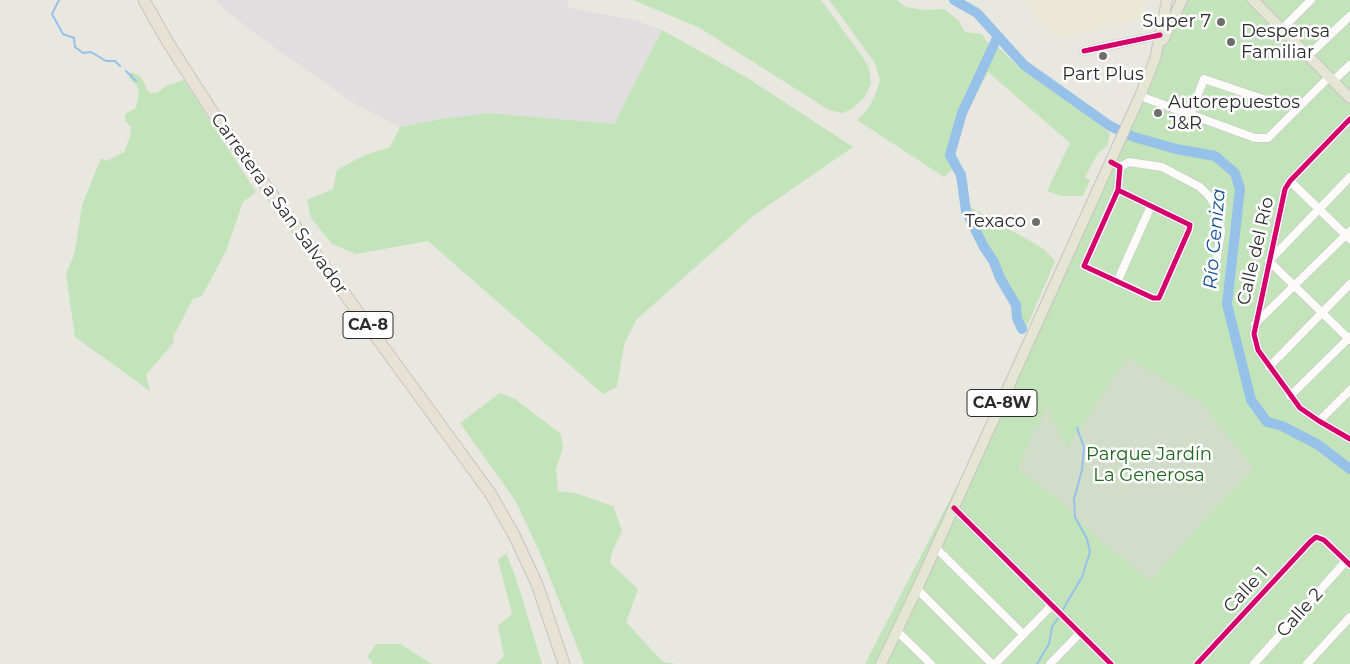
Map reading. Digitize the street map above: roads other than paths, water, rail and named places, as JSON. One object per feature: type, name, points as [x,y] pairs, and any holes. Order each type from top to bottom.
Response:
[{"type":"highway","name":"Carretera a San Salvador","points":[[144,0],[167,41],[217,119],[490,493],[514,536],[536,584],[564,664]]},
{"type":"highway","name":"CA-8","points":[[152,0],[222,114],[499,496],[518,530],[547,594],[570,664]]},
{"type":"main road","points":[[1155,59],[1167,0]]},
{"type":"main road","points":[[1140,96],[1180,0]]},
{"type":"main road","points":[[1255,1],[1350,98]]},
{"type":"main road","name":"CA-8W","points":[[881,664],[1116,164],[1120,141],[1140,96]]},
{"type":"street","points":[[1282,28],[1312,0]]},
{"type":"street","points":[[1308,56],[1350,16]]},
{"type":"street","points":[[1084,51],[1160,35]]},
{"type":"street","points":[[1140,96],[1255,138],[1268,138],[1331,79],[1350,65]]},
{"type":"street","points":[[1190,115],[1202,81],[1208,79],[1266,100]]},
{"type":"street","name":"Calle del Río","points":[[1254,325],[1280,202],[1290,181],[1350,119]]},
{"type":"street","points":[[1118,190],[1190,225],[1190,230],[1162,294],[1159,298],[1153,298],[1084,266],[1118,190],[1116,164],[1129,162],[1162,168],[1200,187],[1209,196],[1219,212],[1221,232],[1213,281]]},
{"type":"street","points":[[1290,396],[1350,339],[1269,260],[1350,177]]},
{"type":"street","points":[[1290,181],[1349,235],[1294,285],[1254,325],[1255,343],[1269,367],[1290,396],[1319,422],[1350,439]]},
{"type":"street","points":[[1117,282],[1151,206]]},
{"type":"street","points":[[1269,367],[1350,284]]},
{"type":"street","points":[[1319,422],[1350,390]]},
{"type":"street","points":[[954,508],[1111,664]]},
{"type":"street","name":"Calle 1","points":[[1197,664],[1316,537],[1324,540],[1348,563]]},
{"type":"street","points":[[936,548],[1024,634]]},
{"type":"street","name":"Calle 2","points":[[1254,664],[1348,563]]},
{"type":"street","points":[[917,589],[993,664],[1054,607]]},
{"type":"street","points":[[1307,664],[1350,616]]},
{"type":"street","points":[[897,631],[931,664]]},
{"type":"street","points":[[1050,664],[1080,633]]},
{"type":"waterway","points":[[59,0],[52,14],[63,34],[74,38],[75,47],[83,53],[91,52],[106,61],[115,61],[120,66]]},
{"type":"waterway","name":"Río Ceniza","points":[[954,0],[977,13],[1024,65],[1110,126],[1134,137],[1176,149],[1215,156],[1235,173],[1240,189],[1227,304],[1251,400],[1267,422],[1282,426],[1317,444],[1350,469]]},
{"type":"waterway","points":[[998,36],[962,113],[950,155],[961,175],[966,211],[1016,305],[1017,318],[1022,329]]},
{"type":"waterway","points":[[126,71],[136,81]]},
{"type":"waterway","points":[[1062,611],[1082,577],[1090,552],[1087,539],[1075,517],[1074,499],[1082,470],[1084,447],[1077,428]]},
{"type":"waterway","points":[[1037,664],[1049,644],[1052,627],[1060,615]]},
{"type":"place","name":"Super 7","points":[[1221,22]]},
{"type":"place","name":"Despensa Familiar","points":[[1231,42]]},
{"type":"place","name":"Part Plus","points":[[1103,56]]},
{"type":"place","name":"Autorepuestos J&R","points":[[1158,113]]},
{"type":"place","name":"Texaco","points":[[1036,222]]},
{"type":"park label","name":"Parque Jardín La Generosa","points":[[1149,465]]}]
